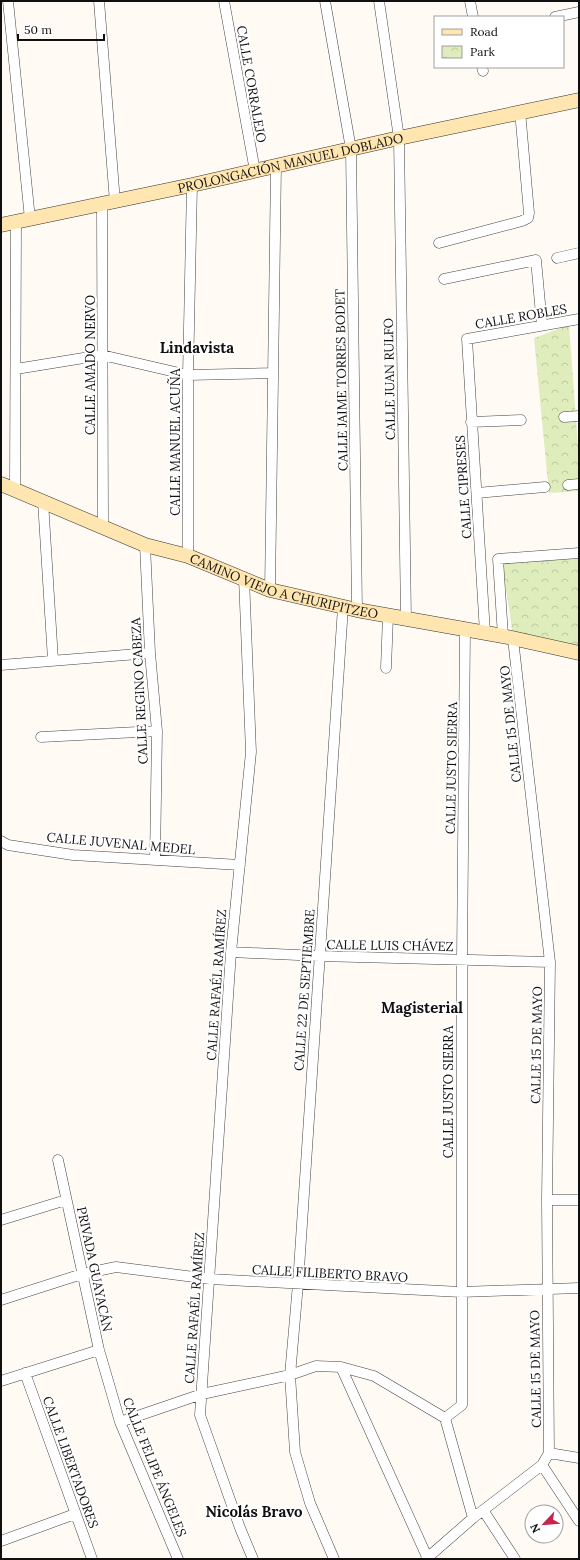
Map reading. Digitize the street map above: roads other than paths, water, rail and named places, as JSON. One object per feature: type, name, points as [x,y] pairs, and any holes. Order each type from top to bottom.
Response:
[{"type":"street","points":[[8,1],[23,220],[16,370],[15,489]]},
{"type":"street","name":"CALLE AMADO NERVO","points":[[99,1],[109,203],[102,355],[103,526]]},
{"type":"street","name":"CALLE CORRALEJO","points":[[224,1],[255,171]]},
{"type":"street","name":"CALLE JAIME TORRES BODET","points":[[325,1],[351,149],[357,610]]},
{"type":"street","name":"CALLE JUAN RULFO","points":[[379,1],[399,138],[406,619]]},
{"type":"street","points":[[470,1],[474,16]]},
{"type":"street","points":[[560,16],[579,12]]},
{"type":"street","name":"PROLONGACIÓN MANUEL DOBLADO","points":[[1,225],[192,185],[520,111],[579,100]]},
{"type":"street","points":[[439,243],[522,221],[528,218],[529,213],[520,111]]},
{"type":"street","points":[[270,590],[276,166]]},
{"type":"street","name":"CALLE MANUEL ACUÑA","points":[[188,556],[188,375],[192,185]]},
{"type":"street","points":[[557,258],[579,253]]},
{"type":"street","points":[[444,279],[536,260],[542,325]]},
{"type":"street","name":"CALLE ROBLES","points":[[467,339],[579,319]]},
{"type":"street","name":"CALLE CIPRESES","points":[[467,339],[485,633]]},
{"type":"street","points":[[16,370],[102,355],[188,375],[273,372]]},
{"type":"street","points":[[564,417],[579,416]]},
{"type":"street","points":[[471,422],[521,420]]},
{"type":"street","name":"CAMINO VIEJO A CHURIPITZEO","points":[[1,484],[145,545],[188,556],[270,590],[357,610],[485,633],[579,653]]},
{"type":"street","points":[[568,485],[579,484]]},
{"type":"street","points":[[477,494],[545,487]]},
{"type":"street","points":[[43,501],[53,660]]},
{"type":"street","name":"CALLE REGINO CABEZA","points":[[145,545],[150,653],[157,731],[155,860]]},
{"type":"street","name":"CALLE 15 DE MAYO","points":[[549,1454],[547,1200],[550,962],[498,559],[579,553]]},
{"type":"street","name":"CALLE RAFAÉL RAMÍREZ","points":[[244,578],[251,752],[231,952],[200,1415],[240,1528],[253,1559]]},
{"type":"street","name":"CALLE 22 DE SEPTIEMBRE","points":[[334,1559],[310,1503],[295,1452],[290,1375],[298,1284],[343,607]]},
{"type":"street","points":[[386,668],[388,616]]},
{"type":"street","name":"CALLE JUSTO SIERRA","points":[[446,1418],[462,1405],[462,959],[465,630]]},
{"type":"street","points":[[1,665],[150,653]]},
{"type":"street","points":[[41,737],[157,731]]},
{"type":"street","name":"CALLE JUVENAL MEDEL","points":[[1,841],[8,845],[73,855],[240,865]]},
{"type":"street","name":"CALLE LUIS CHÁVEZ","points":[[231,952],[319,956],[550,962]]},
{"type":"street","name":"PRIVADA GUAYACÁN","points":[[58,1160],[99,1350],[109,1384]]},
{"type":"street","points":[[1,1220],[66,1200]]},
{"type":"street","points":[[547,1200],[579,1200]]},
{"type":"street","name":"CALLE FILIBERTO BRAVO","points":[[1,1300],[82,1274],[116,1268],[210,1279],[461,1292],[579,1288]]},
{"type":"street","points":[[1,1381],[99,1350]]},
{"type":"street","points":[[120,1422],[202,1394],[290,1375],[316,1366],[341,1367],[374,1376],[446,1418],[473,1518]]},
{"type":"street","points":[[341,1367],[427,1559],[473,1518],[542,1465],[549,1454],[579,1458]]},
{"type":"street","name":"CALLE LIBERTADORES","points":[[25,1373],[92,1559]]},
{"type":"street","name":"CALLE FELIPE ÁNGELES","points":[[109,1384],[120,1422],[178,1559]]},
{"type":"street","points":[[542,1465],[579,1521]]},
{"type":"street","points":[[483,1510],[515,1559]]},
{"type":"street","points":[[1,1541],[75,1514]]},
{"type":"district","name":"Lindavista","points":[[197,348]]},
{"type":"district","name":"Magisterial","points":[[422,1008]]},
{"type":"district","name":"Nicolás Bravo","points":[[254,1512]]}]
